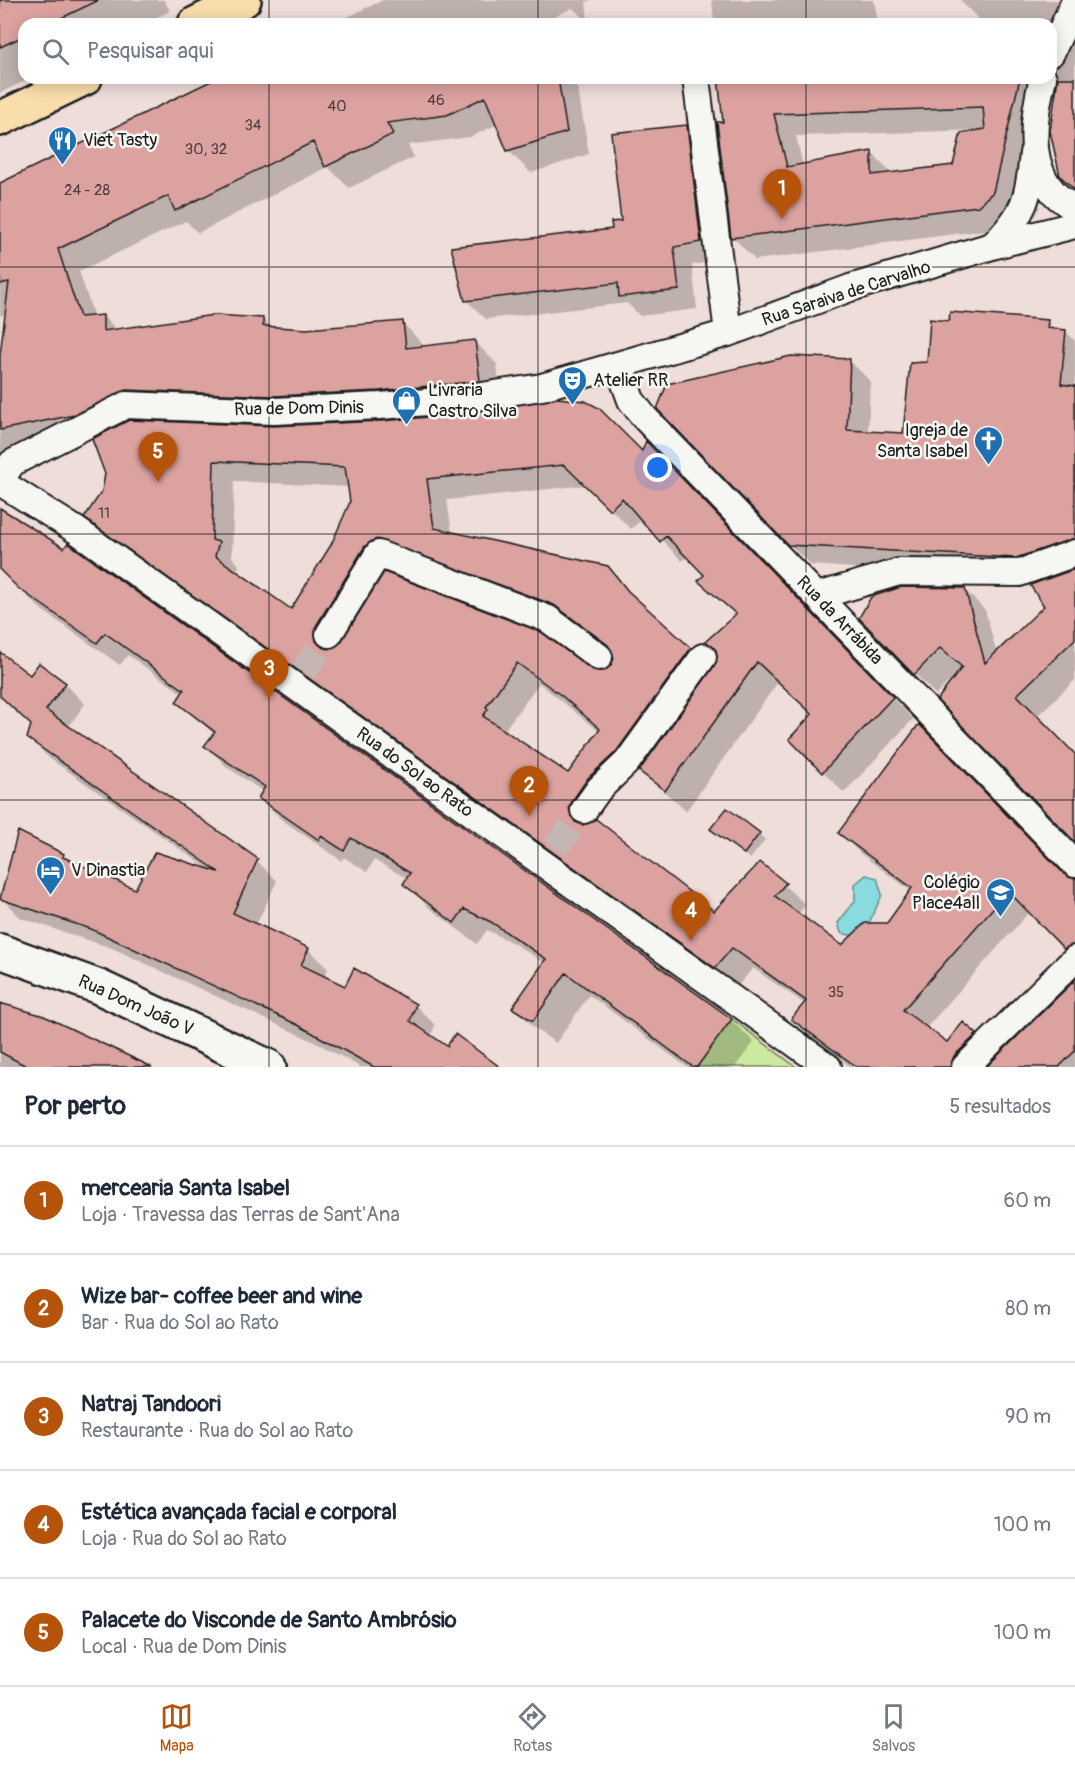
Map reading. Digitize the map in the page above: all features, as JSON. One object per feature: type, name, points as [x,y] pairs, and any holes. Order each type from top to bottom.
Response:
[{"type":"main road","points":[[207,18],[244,0]]},
{"type":"main road","points":[[0,119],[73,84]]},
{"type":"main road","name":"Rua Dom João V","points":[[0,951],[99,987],[269,1067]]},
{"type":"street","points":[[1057,40],[1075,2]]},
{"type":"street","points":[[697,84],[728,333]]},
{"type":"street","points":[[992,246],[1014,224],[1023,208],[1030,182],[1033,130],[1042,84]]},
{"type":"street","points":[[1033,147],[1038,166],[1047,182],[1060,197],[1075,208]]},
{"type":"street","name":"Rua Saraiva de Carvalho","points":[[619,367],[728,333],[850,288],[992,246],[1075,225]]},
{"type":"street","name":"Rua de Dom Dinis","points":[[0,482],[12,464],[126,405],[274,411],[380,406],[462,399],[542,387],[619,367]]},
{"type":"street","name":"Rua da Arrábida","points":[[619,367],[631,400],[644,417],[1075,864]]},
{"type":"street","name":"Rua do Sol ao Rato","points":[[0,482],[298,678],[549,856],[828,1067]]},
{"type":"street","points":[[819,596],[898,572],[1019,573],[1075,553]]},
{"type":"street","points":[[329,634],[378,554],[548,619],[599,657]]},
{"type":"street","points":[[584,810],[599,789],[627,762],[703,657]]},
{"type":"street","points":[[965,1067],[1075,959]]},
{"type":"green space","points":[[732,1019],[796,1067],[695,1067]]},
{"type":"water","points":[[866,875],[877,878],[882,895],[869,923],[861,926],[854,936],[841,933],[838,923],[855,901],[855,884]]},
{"type":"building","points":[[0,0],[99,0],[62,18],[18,18],[18,39],[0,47]]},
{"type":"building","points":[[1058,78],[1075,78],[1075,190],[1060,176],[1050,131]]},
{"type":"building","points":[[205,84],[559,84],[567,132],[507,151],[485,97],[447,115],[387,123],[393,134],[325,167],[313,142],[175,211],[168,196],[58,249],[80,317],[103,315],[103,331],[214,315],[263,318],[263,326],[306,329],[403,321],[406,348],[475,340],[480,381],[379,391],[274,396],[126,390],[74,415],[0,430],[0,355],[9,282],[0,284],[0,183]]},
{"type":"building","points":[[719,84],[1019,84],[993,192],[978,206],[731,238],[717,122],[723,122]],"holes":[[[983,107],[985,129],[961,133],[953,165],[872,175],[872,151],[787,167],[774,114]]]},
{"type":"building","points":[[687,125],[701,242],[674,247],[679,290],[619,297],[618,283],[465,301],[451,247],[612,229],[611,222],[621,221],[611,133]]},
{"type":"building","points":[[950,312],[1048,320],[1047,328],[1066,330],[1061,384],[1075,386],[1075,538],[1016,558],[788,545],[657,409],[667,384],[791,356],[850,359],[847,430],[903,433],[910,363],[927,362],[930,319],[949,321]]},
{"type":"building","points":[[557,398],[585,401],[599,408],[642,451],[646,441],[893,697],[822,773],[789,739],[812,714],[757,662],[665,791],[639,771],[715,665],[716,650],[705,642],[736,614],[698,581],[704,575],[666,536],[660,542],[622,498],[610,510],[564,465],[427,479],[434,528],[608,566],[628,591],[691,648],[616,752],[588,778],[572,801],[569,809],[575,822],[583,825],[596,819],[714,911],[760,862],[786,883],[775,896],[842,945],[865,923],[887,923],[912,888],[838,833],[919,724],[1064,874],[1075,879],[1075,944],[1064,949],[1008,891],[903,1010],[947,1042],[963,1022],[977,1034],[954,1056],[950,1067],[857,1067],[791,1019],[806,1001],[732,948],[715,968],[84,518],[102,491],[105,474],[92,439],[129,420],[273,426],[464,414]],"holes":[[[214,461],[345,467],[350,502],[331,545],[291,609],[215,556],[219,542],[212,540]],[[377,539],[554,605],[608,645],[614,658],[611,665],[604,671],[591,669],[541,632],[384,572],[341,642],[329,649],[322,647],[316,641],[316,626],[365,546]],[[517,663],[562,696],[600,729],[568,773],[483,716],[488,709],[486,707]]]},
{"type":"building","points":[[0,508],[64,548],[68,543],[732,1019],[697,1067],[693,1067],[566,973],[533,1021],[512,1008],[546,959],[491,922],[464,909],[454,923],[403,884],[410,873],[351,838],[344,851],[321,836],[319,840],[258,798],[265,787],[204,746],[215,732],[176,702],[184,690],[105,633],[97,643],[18,588],[0,570]]},
{"type":"building","points":[[1075,569],[1075,639],[1017,695],[1075,754],[1075,842],[937,700],[962,667],[940,648],[914,675],[859,618],[871,597],[901,587],[965,588],[985,663],[1044,606],[1030,585]]},
{"type":"building","points":[[0,652],[30,675],[39,663],[66,683],[46,710],[258,859],[233,913],[309,948],[301,965],[345,986],[354,968],[416,1004],[410,1021],[447,1046],[455,1034],[500,1067],[374,1067],[298,1025],[91,929],[0,899],[18,831],[64,854],[63,857],[135,889],[155,852],[219,872],[27,738],[31,725],[0,696]]},
{"type":"building","points":[[727,808],[760,833],[744,854],[710,829]]},
{"type":"building","points":[[1075,980],[1075,1051],[1059,1067],[986,1067]]},
{"type":"building","points":[[0,1003],[44,1016],[152,1067],[28,1067],[0,1052]]},
{"type":"tunnel","points":[[303,672],[329,634]]},
{"type":"tunnel","points":[[555,848],[584,810]]},
{"type":"place","name":"Viet Tasty","points":[[62,166]]},
{"type":"place","name":"mercearia Santa Isabel","points":[[782,219]]},
{"type":"place","name":"Atelier RR","points":[[572,406]]},
{"type":"place","name":"Livraria Castro Silva","points":[[407,426]]},
{"type":"place","name":"Igreja de Santa Isabel","points":[[989,466]]},
{"type":"place","name":"Palacete do Visconde de Santo Ambrósio","points":[[158,482]]},
{"type":"place","name":"Natraj Tandoori","points":[[269,699]]},
{"type":"place","name":"Wize bar- coffee beer and wine","points":[[529,816]]},
{"type":"place","name":"V Dinastia","points":[[50,896]]},
{"type":"place","name":"Colégio Place4all","points":[[1001,918]]},
{"type":"place","name":"Estética avançada facial e corporal","points":[[691,941]]}]
